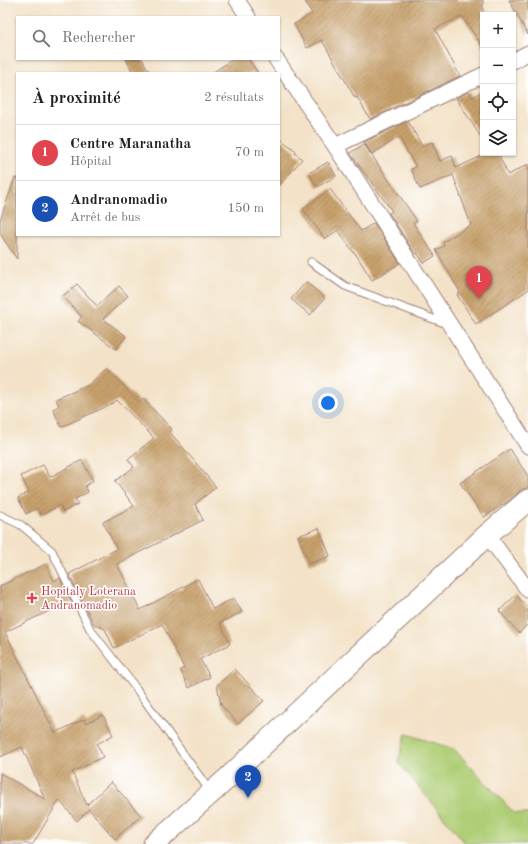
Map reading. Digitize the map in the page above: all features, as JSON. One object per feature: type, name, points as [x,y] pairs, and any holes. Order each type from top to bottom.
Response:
[{"type":"main road","points":[[154,844],[211,793],[487,535],[528,500]]},
{"type":"street","points":[[237,0],[247,16]]},
{"type":"street","points":[[516,59],[528,53]]},
{"type":"street","points":[[277,60],[335,146],[528,446]]},
{"type":"street","points":[[335,146],[480,76]]},
{"type":"street","points":[[487,535],[528,590]]},
{"type":"lane","points":[[311,262],[345,286],[449,325]]},
{"type":"lane","points":[[0,516],[21,525],[52,551],[90,629],[135,687],[211,793]]},
{"type":"green space","points":[[406,734],[454,749],[514,813],[528,814],[528,844],[466,844],[398,762]]},
{"type":"building","points":[[305,0],[483,0],[483,12],[480,12],[480,43],[462,16],[435,29],[460,76],[370,119],[357,97],[355,98],[322,40],[307,48],[294,24],[312,14]]},
{"type":"building","points":[[509,0],[528,0],[528,35],[516,12]]},
{"type":"building","points":[[126,60],[143,60],[149,72],[132,72]]},
{"type":"building","points":[[232,60],[249,60],[257,72],[214,72]]},
{"type":"building","points":[[469,92],[472,98],[480,92],[480,136],[456,98]]},
{"type":"building","points":[[408,121],[422,146],[432,142],[440,161],[452,156],[456,168],[482,156],[499,156],[508,175],[528,164],[528,290],[476,324],[457,295],[460,292],[436,250],[444,246],[443,242],[471,225],[453,175],[420,189],[411,169],[416,167],[399,137],[372,154],[364,142]]},
{"type":"building","points":[[280,139],[296,151],[295,153],[302,159],[280,185]]},
{"type":"building","points":[[364,144],[417,221],[413,223],[435,256],[424,263],[417,253],[415,254],[389,213],[392,211],[350,153]]},
{"type":"building","points":[[328,162],[336,176],[317,187],[309,173]]},
{"type":"building","points":[[16,178],[17,259],[0,234],[0,220]]},
{"type":"building","points":[[330,189],[361,231],[374,223],[400,263],[372,280],[338,230],[325,239],[303,209]]},
{"type":"building","points":[[306,282],[325,298],[310,315],[291,299]]},
{"type":"building","points":[[77,284],[97,306],[119,286],[128,296],[103,319],[126,336],[116,349],[78,321],[82,317],[63,296]]},
{"type":"building","points":[[107,368],[140,403],[143,399],[172,429],[169,431],[216,487],[195,504],[203,520],[117,564],[140,610],[198,579],[213,609],[234,598],[242,612],[220,623],[230,644],[200,659],[210,677],[189,688],[180,670],[184,668],[162,624],[114,648],[105,629],[94,624],[69,574],[117,549],[103,522],[134,506],[115,481],[134,467],[128,459],[154,438],[117,400],[112,404],[61,427],[53,409],[59,406],[56,399],[89,385]]},
{"type":"building","points":[[510,449],[528,476],[528,487],[520,491],[510,500],[484,517],[460,483]]},
{"type":"building","points":[[82,460],[93,481],[85,486],[88,492],[75,499],[78,504],[63,512],[60,505],[41,515],[37,508],[26,514],[18,498],[29,492],[21,476],[43,465],[50,477]]},
{"type":"building","points":[[319,528],[330,556],[309,564],[298,536]]},
{"type":"building","points":[[46,564],[54,581],[60,578],[72,603],[65,606],[64,604],[5,632],[55,733],[84,719],[86,723],[103,715],[113,735],[97,744],[103,757],[72,772],[87,805],[111,782],[141,816],[115,839],[89,809],[77,821],[59,800],[33,844],[0,844],[0,773],[45,799],[22,747],[0,757],[0,586]]},
{"type":"building","points":[[516,595],[528,608],[528,624],[519,633],[499,611]]},
{"type":"building","points":[[235,669],[264,701],[238,724],[221,705],[217,685]]},
{"type":"place","name":"Centre Maranatha","points":[[479,299]]},
{"type":"place","name":"Hopitaly Loterana Andranomadio","points":[[32,598]]},
{"type":"place","name":"Andranomadio","points":[[248,798]]}]
